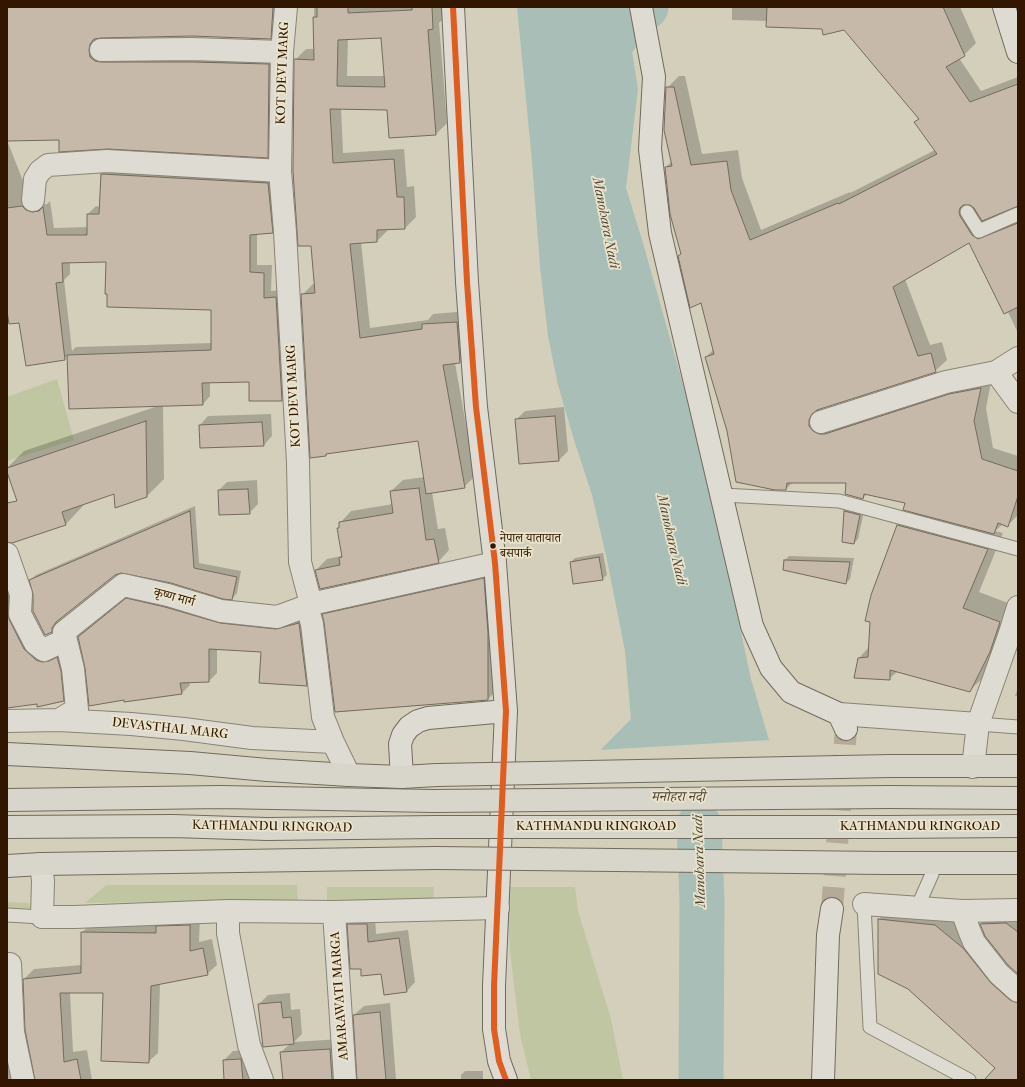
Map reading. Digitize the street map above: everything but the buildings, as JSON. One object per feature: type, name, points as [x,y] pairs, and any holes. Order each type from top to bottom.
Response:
[{"type":"main road","points":[[7,754],[190,763],[267,770],[402,777],[437,775],[891,766],[1018,766]]},
{"type":"main road","name":"KATHMANDU RINGROAD","points":[[7,800],[220,797],[433,801],[889,797],[1018,798]]},
{"type":"main road","name":"KATHMANDU RINGROAD","points":[[7,827],[173,826],[267,829],[436,827],[1018,826]]},
{"type":"main road","points":[[7,866],[42,864],[436,858],[1018,863]]},
{"type":"street","name":"KOT DEVI MARG","points":[[286,7],[282,52],[280,171],[285,232],[298,462],[300,562],[312,624],[323,717],[349,775]]},
{"type":"street","points":[[453,7],[467,282],[475,399],[495,563],[506,711],[494,986],[494,1029],[499,1061],[506,1080]]},
{"type":"street","points":[[642,7],[654,77],[650,149],[660,232],[752,626],[771,668],[791,692],[843,722],[978,724]]},
{"type":"street","points":[[1004,7],[1018,52]]},
{"type":"street","points":[[101,50],[192,49],[282,52]]},
{"type":"street","points":[[33,200],[35,179],[40,171],[48,165],[107,161],[280,171]]},
{"type":"street","points":[[821,422],[946,382],[996,372],[1018,358]]},
{"type":"street","points":[[996,372],[1018,402]]},
{"type":"street","points":[[7,554],[21,594],[20,614],[35,643],[44,650],[65,640],[73,669],[77,709],[59,720]]},
{"type":"street","points":[[309,605],[495,563]]},
{"type":"street","name":"कृष्ण मार्ग","points":[[65,640],[64,632],[122,585],[168,595],[221,611],[277,617],[309,605]]},
{"type":"street","points":[[973,767],[978,724],[1018,607]]},
{"type":"street","points":[[402,777],[400,744],[403,735],[409,727],[418,721],[428,718],[506,711]]},
{"type":"street","name":"DEVASTHAL MARG","points":[[7,722],[59,720],[131,724],[184,728],[252,738],[333,742]]},
{"type":"street","points":[[42,864],[42,917],[228,911],[334,912],[498,908]]},
{"type":"street","points":[[864,904],[962,911],[1018,910]]},
{"type":"street","points":[[822,1080],[828,935],[832,909]]},
{"type":"street","points":[[228,911],[228,933],[249,1046],[262,1080]]},
{"type":"street","points":[[962,911],[974,942],[999,974],[1018,991]]},
{"type":"street","name":"AMARAWATI MARGA","points":[[334,912],[345,1080]]},
{"type":"street","points":[[10,964],[13,1032],[23,1080]]},
{"type":"lane","points":[[967,212],[979,231],[1018,214]]},
{"type":"lane","points":[[722,495],[839,501],[1018,549]]},
{"type":"lane","points":[[978,724],[1018,727]]},
{"type":"lane","points":[[917,908],[932,874],[934,863]]},
{"type":"lane","points":[[864,904],[870,1027],[969,1080]]},
{"type":"lane","points":[[7,915],[42,917]]},
{"type":"green space","points":[[57,379],[74,440],[7,461],[7,397]]},
{"type":"green space","points":[[106,885],[297,885],[298,900],[85,903]]},
{"type":"green space","points":[[327,887],[434,887],[433,901],[327,900]]},
{"type":"green space","points":[[506,887],[575,887],[578,911],[611,1019],[623,1080],[531,1080],[520,1034],[510,951]]},
{"type":"green space","points":[[7,902],[28,903],[32,908],[7,910]]},
{"type":"water","name":"मनोहरा नदी","points":[[517,7],[625,7],[638,89],[626,188],[703,455],[751,679],[769,740],[764,886],[573,778],[631,719],[625,651],[607,560],[592,495],[558,385],[548,336],[540,266],[532,161]]},
{"type":"pier","points":[[771,740],[766,886],[573,887],[571,778],[598,750]]},
{"type":"waterway","points":[[591,71],[627,21],[646,7]]},
{"type":"waterway","name":"Manohara Nadi","points":[[699,825],[702,901],[701,1080]]},
{"type":"tunnel","points":[[832,909],[846,729]]},
{"type":"transit line","points":[[453,7],[467,282],[476,407],[495,563],[506,711],[494,986],[494,1029],[499,1061],[506,1080]]},
{"type":"place","name":"नेपाल यातायात बसपार्क","points":[[493,546]]}]
